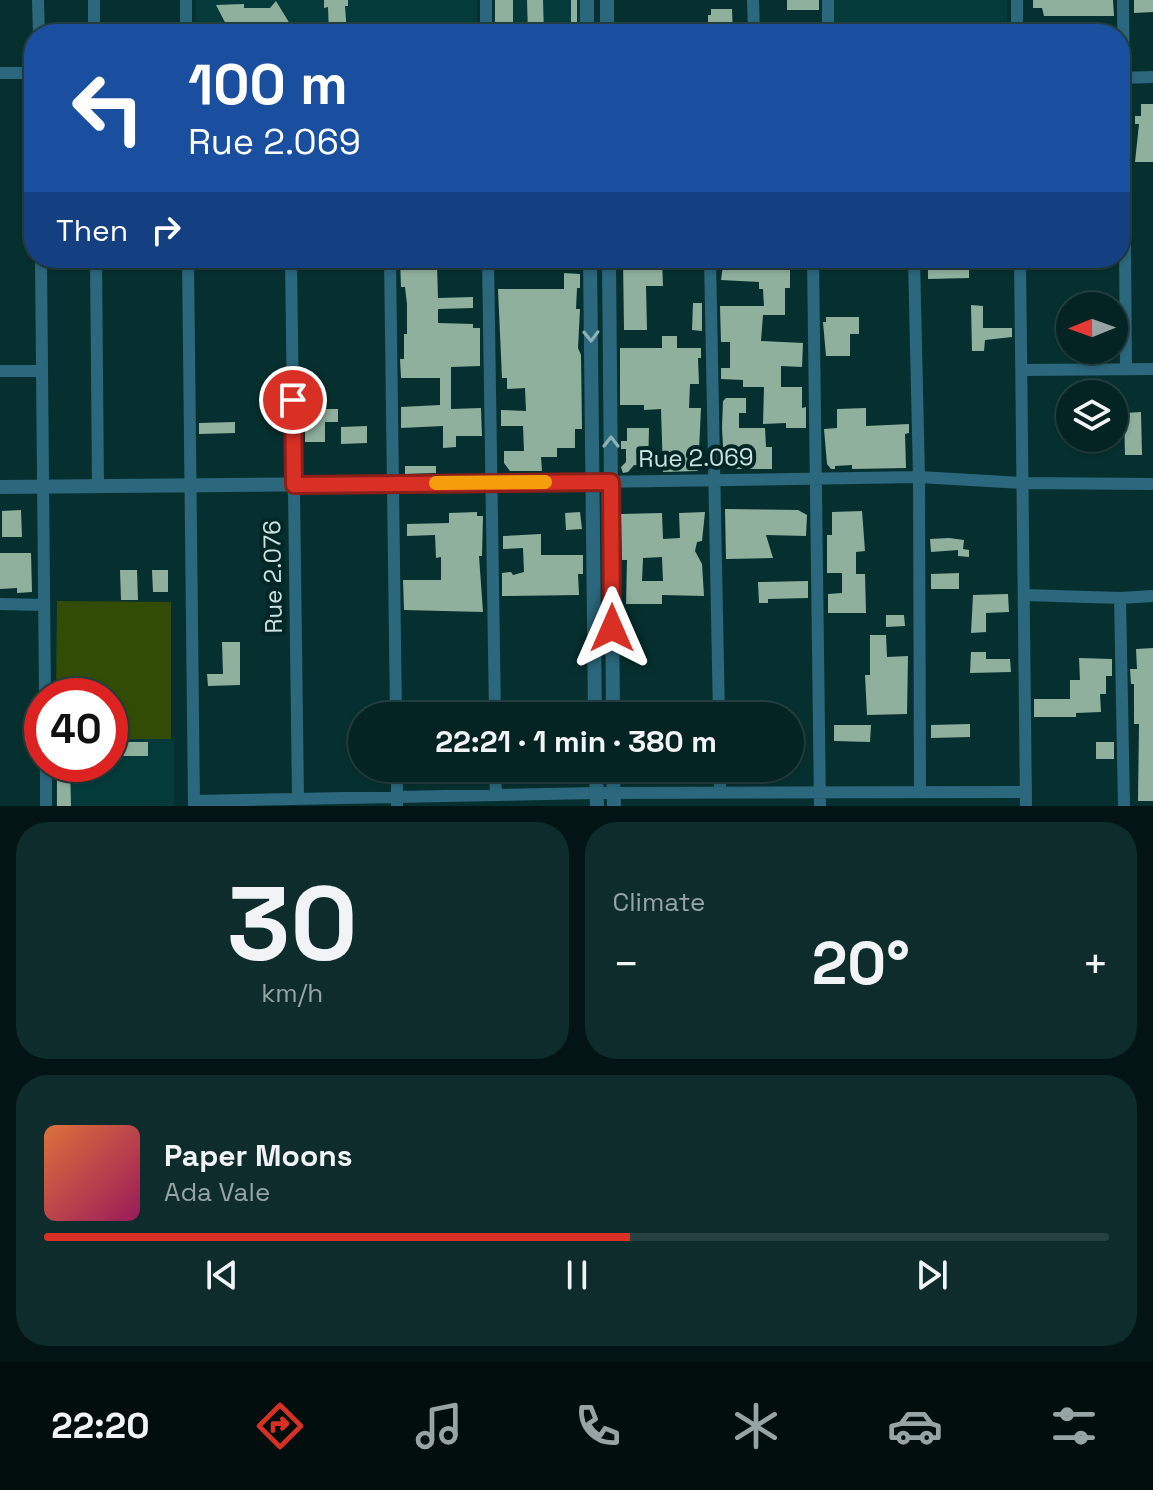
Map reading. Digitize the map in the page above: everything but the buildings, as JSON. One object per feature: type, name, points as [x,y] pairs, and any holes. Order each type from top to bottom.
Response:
[{"type":"street","points":[[38,0],[39,24]]},
{"type":"street","points":[[94,0],[94,24]]},
{"type":"street","points":[[186,0],[186,24]]},
{"type":"street","points":[[486,0],[486,24]]},
{"type":"street","points":[[587,0],[587,24]]},
{"type":"street","points":[[607,0],[607,24]]},
{"type":"street","points":[[753,0],[754,24]]},
{"type":"street","points":[[828,0],[828,24]]},
{"type":"street","points":[[1017,0],[1017,24]]},
{"type":"street","points":[[1123,0],[1123,24]]},
{"type":"street","points":[[0,73],[24,73]]},
{"type":"street","points":[[1130,78],[1153,77]]},
{"type":"street","points":[[41,268],[45,678]]},
{"type":"street","points":[[96,268],[98,487]]},
{"type":"street","points":[[188,268],[194,803],[298,799],[397,801],[496,795],[614,800],[720,793],[820,799],[920,792],[1026,792]]},
{"type":"street","name":"Rue 2.076","points":[[291,268],[298,799]]},
{"type":"street","points":[[390,268],[396,702]]},
{"type":"street","points":[[488,268],[495,702]]},
{"type":"street","points":[[590,268],[595,702]]},
{"type":"street","points":[[609,268],[613,702]]},
{"type":"street","points":[[710,268],[719,702]]},
{"type":"street","points":[[813,268],[820,799]]},
{"type":"street","points":[[914,268],[919,477],[920,792]]},
{"type":"street","points":[[1020,268],[1026,806]]},
{"type":"street","points":[[1125,268],[1126,369]]},
{"type":"street","points":[[1023,370],[1153,369]]},
{"type":"street","points":[[0,371],[42,371]]},
{"type":"street","name":"Rue 2.069","points":[[0,487],[611,482],[816,477],[1153,484]]},
{"type":"street","points":[[1024,595],[1153,596]]},
{"type":"street","points":[[1120,598],[1124,806]]},
{"type":"street","points":[[0,604],[44,605]]},
{"type":"street","points":[[46,782],[46,806]]},
{"type":"street","points":[[496,782],[496,795]]},
{"type":"street","points":[[720,782],[720,793]]},
{"type":"shaded area","points":[[196,0],[477,0],[477,24],[196,24]]},
{"type":"shaded area","points":[[494,0],[582,0],[582,24],[494,24]]},
{"type":"shaded area","points":[[834,0],[1007,0],[1007,24],[834,24]]},
{"type":"shaded area","points":[[128,739],[174,739],[174,806],[56,806],[56,782],[128,782]]},
{"type":"green space","points":[[57,601],[171,602],[171,739],[128,739],[128,678],[56,678]]},
{"type":"slow traffic","points":[[436,483],[545,482]]},
{"type":"route","points":[[293,400],[294,485],[611,482],[612,628]]}]
